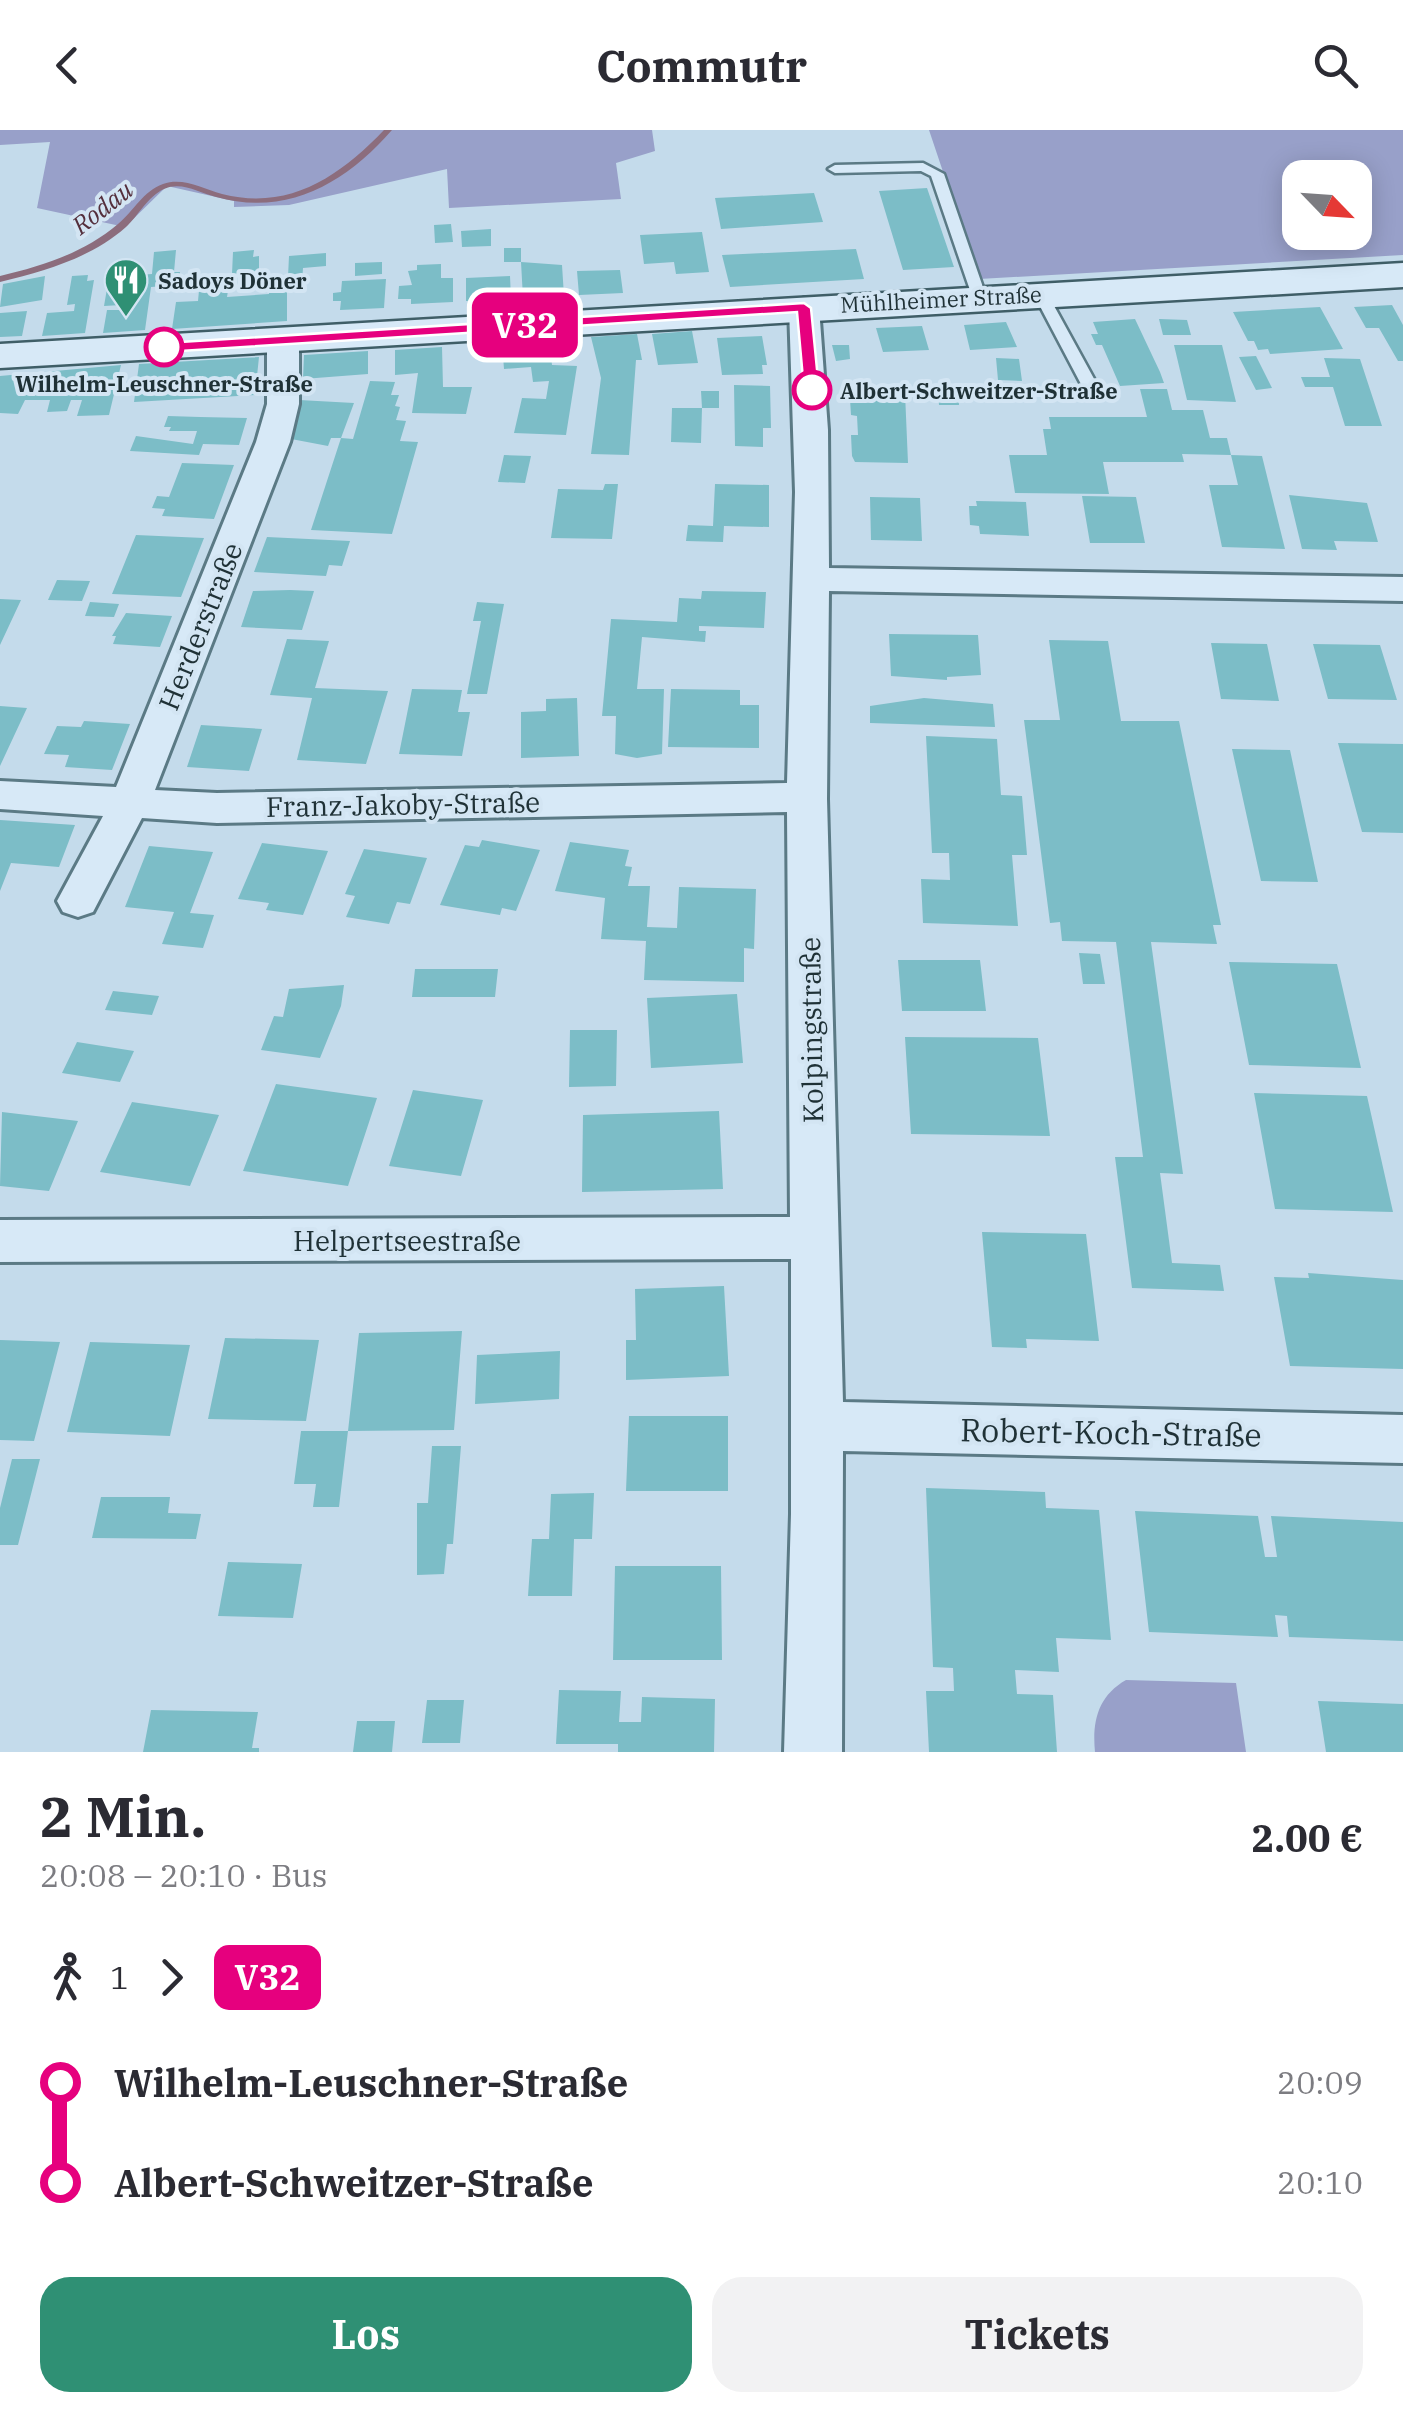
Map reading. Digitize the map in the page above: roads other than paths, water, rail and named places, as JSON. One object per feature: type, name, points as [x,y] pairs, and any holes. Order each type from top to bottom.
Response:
[{"type":"main road","name":"Mühlheimer Straße","points":[[0,356],[1403,274]]},
{"type":"street","name":"Kolpingstraße","points":[[804,308],[812,391],[807,797],[819,1426],[813,1752]]},
{"type":"street","name":"Herderstraße","points":[[78,901],[129,804],[272,442],[283,404],[283,341]]},
{"type":"street","points":[[812,579],[1403,589]]},
{"type":"street","name":"Franz-Jakoby-Straße","points":[[0,796],[217,808],[807,797]]},
{"type":"street","name":"Helpertseestraße","points":[[0,1242],[815,1238]]},
{"type":"street","name":"Robert-Koch-Straße","points":[[819,1426],[1403,1439]]},
{"type":"lane","points":[[835,169],[922,167],[937,174],[980,296]]},
{"type":"lane","points":[[1040,293],[1090,386]]},
{"type":"waterway","name":"Rodau","points":[[0,279],[50,265],[95,245],[124,224],[162,187],[185,185],[246,201],[269,201],[314,189],[353,164],[388,130]]},
{"type":"place","name":"Sadoys Döner","points":[[126,318]]},
{"type":"place","name":"Wilhelm-Leuschner-Straße","points":[[164,347]]},
{"type":"place","name":"Albert-Schweitzer-Straße","points":[[812,390]]}]
